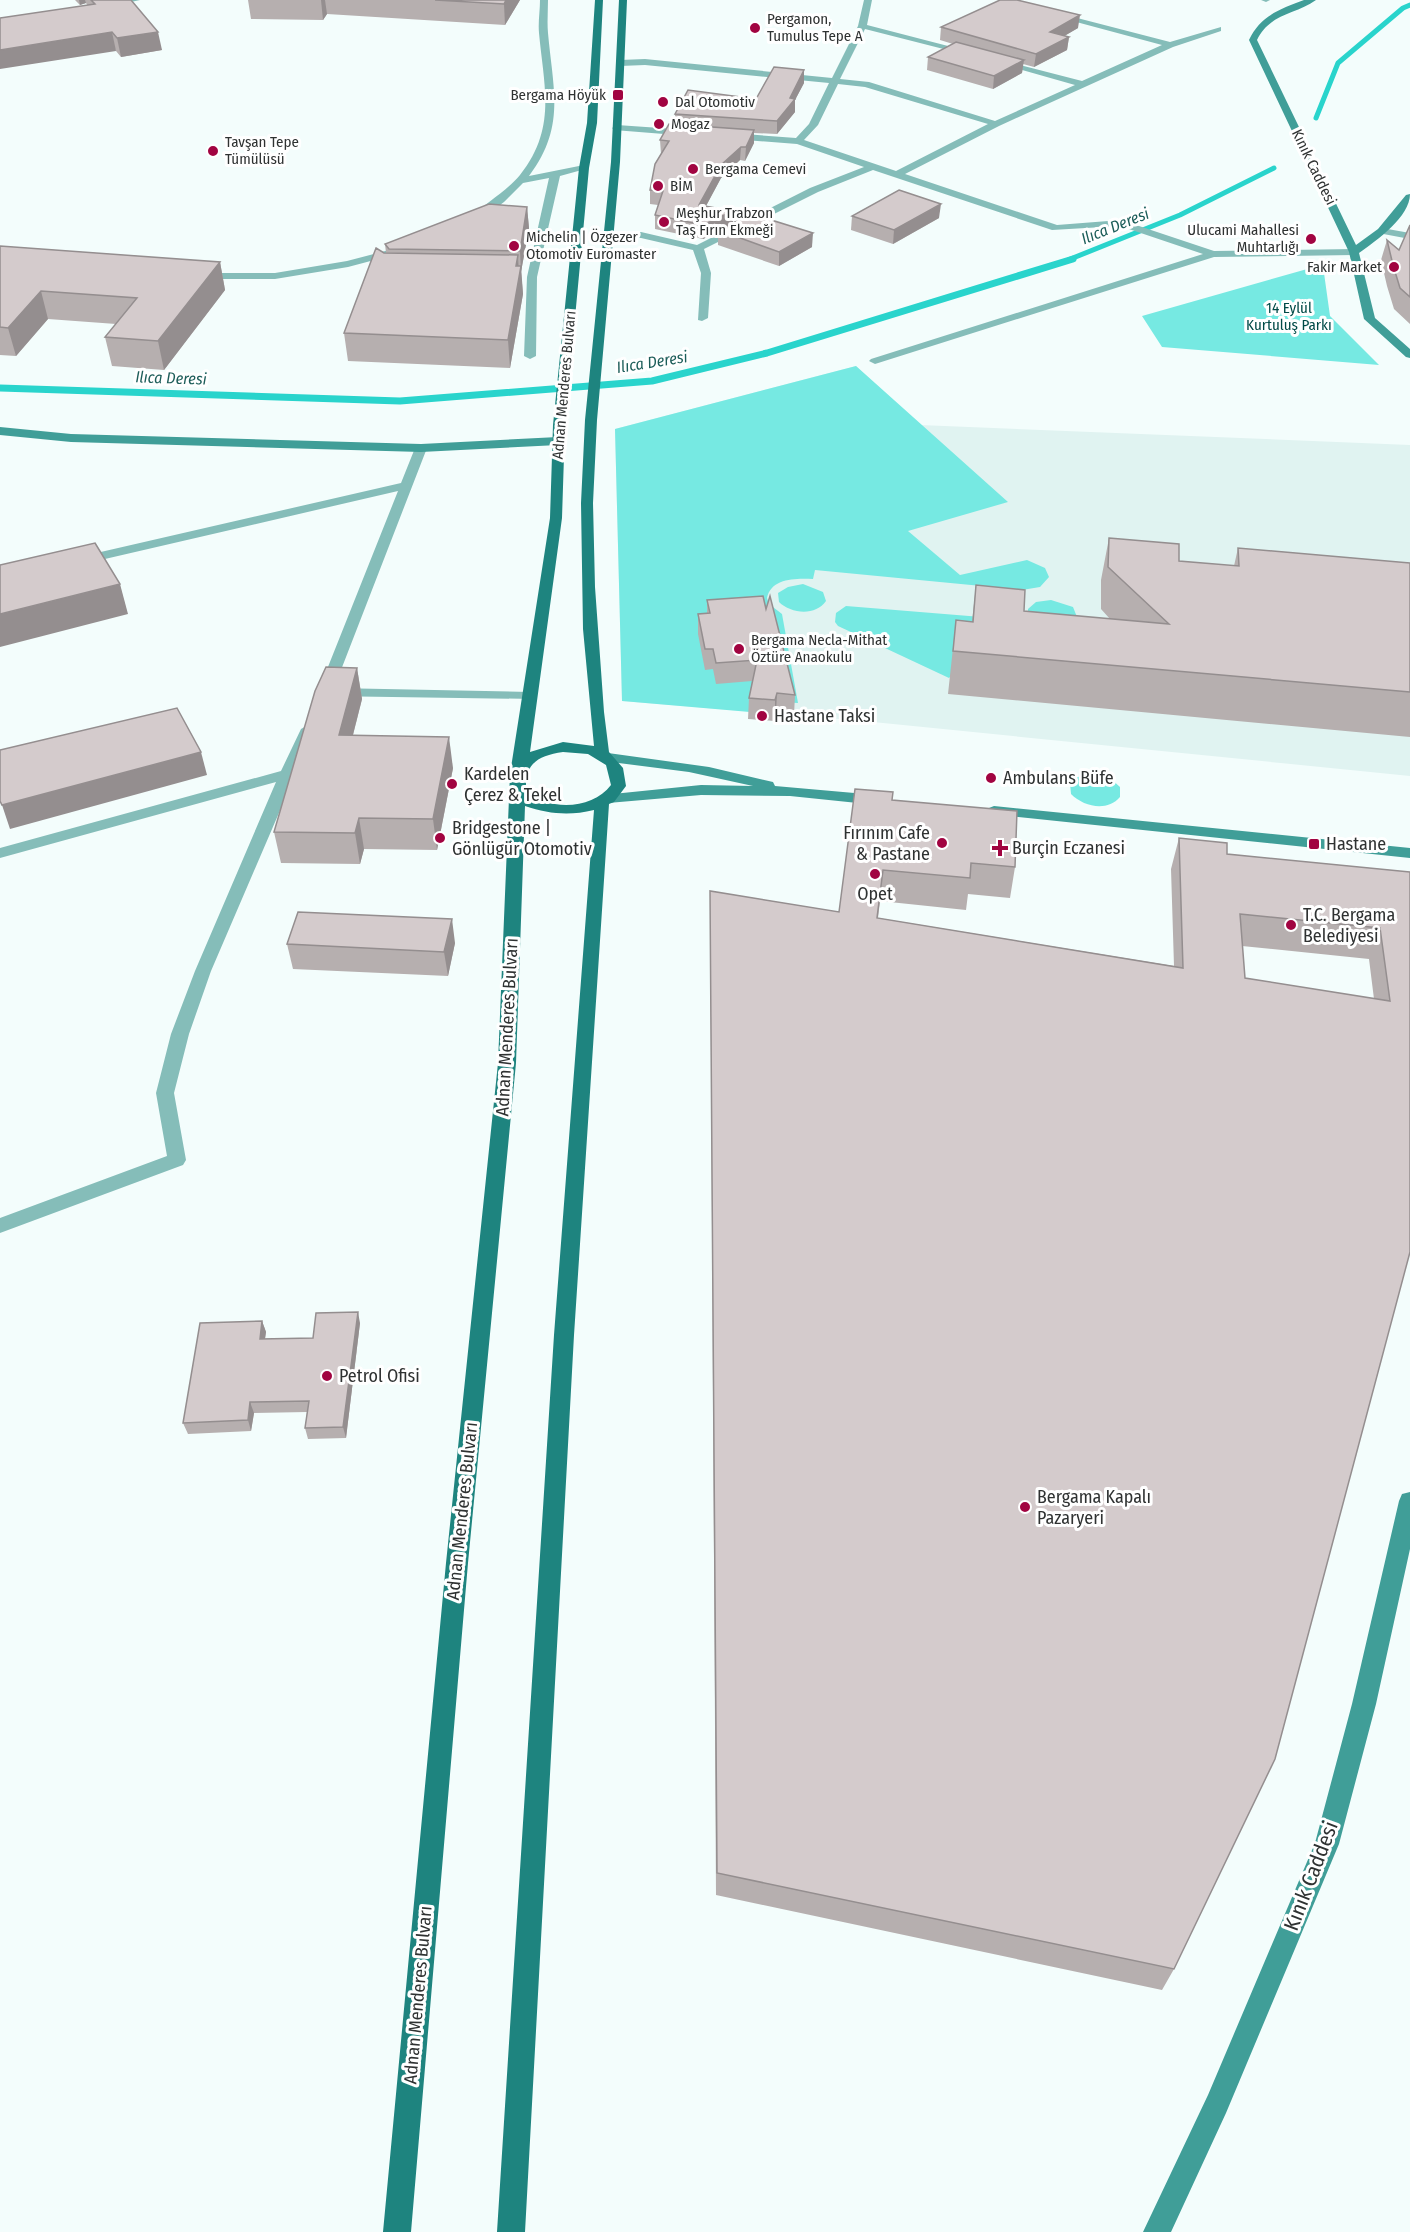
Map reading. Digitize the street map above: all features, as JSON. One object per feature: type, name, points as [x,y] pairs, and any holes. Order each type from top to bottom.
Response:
[{"type":"main road","name":"Adnan Menderes Bulvarı","points":[[397,2232],[457,1563],[507,1064],[519,779],[556,518],[559,425],[584,168],[592,123],[599,0]]},
{"type":"main road","name":"Adnan Menderes Bulvarı","points":[[605,756],[595,701],[586,569],[590,422],[609,234],[617,128],[622,0]]},
{"type":"main road","name":"Kınık Caddesi","points":[[1312,0],[1271,17],[1258,27],[1253,40],[1349,240],[1370,319],[1410,355]]},
{"type":"main road","points":[[1354,252],[1382,231],[1410,196]]},
{"type":"main road","points":[[0,431],[71,438],[422,448],[558,441]]},
{"type":"main road","points":[[511,2232],[564,1335],[605,800],[614,791],[619,777],[614,763],[605,756],[591,749],[563,747],[537,754],[519,779],[525,798],[537,806],[570,811],[588,808],[605,800],[700,790],[790,791],[897,801]]},
{"type":"main road","points":[[605,756],[728,773],[790,791]]},
{"type":"main road","points":[[974,809],[1410,853]]},
{"type":"main road","name":"Kınık Caddesi","points":[[1157,2232],[1218,2104],[1327,1844],[1364,1704],[1410,1501]]},
{"type":"street","points":[[99,6],[136,0]]},
{"type":"street","points":[[466,225],[503,201],[523,180],[550,125],[550,76],[543,34],[544,0]]},
{"type":"street","points":[[798,141],[813,125],[862,26],[868,0]]},
{"type":"street","points":[[1050,12],[1170,45]]},
{"type":"street","points":[[862,26],[983,57]]},
{"type":"street","points":[[897,174],[996,124],[1170,45],[1218,29]]},
{"type":"street","points":[[995,60],[1085,85]]},
{"type":"street","points":[[620,63],[645,62],[834,79],[866,84],[996,124]]},
{"type":"street","points":[[617,128],[701,133]]},
{"type":"street","points":[[724,135],[798,141],[1056,228],[1121,222],[1213,254]]},
{"type":"street","points":[[609,234],[641,235],[698,248],[804,195],[874,166]]},
{"type":"street","points":[[523,180],[584,168]]},
{"type":"street","points":[[530,356],[532,278],[555,175]]},
{"type":"street","points":[[1382,231],[1410,236]]},
{"type":"street","points":[[186,276],[275,276],[377,263],[405,248]]},
{"type":"street","points":[[698,248],[706,273],[702,318]]},
{"type":"street","points":[[875,361],[1213,254],[1354,252]]},
{"type":"street","points":[[520,277],[532,278]]},
{"type":"street","points":[[0,1226],[177,1160],[165,1093],[180,1034],[287,774],[325,692],[422,448]]},
{"type":"street","points":[[69,564],[405,486]]},
{"type":"street","points":[[325,692],[530,696]]},
{"type":"street","points":[[0,853],[287,774]]},
{"type":"shaded area","points":[[856,366],[920,425],[1410,445],[1410,776],[863,721],[622,701],[615,429]]},
{"type":"green space","name":"14 Eylül Kurtuluş Parkı","points":[[1332,262],[1324,273],[1330,316],[1379,365],[1162,347],[1142,316]]},
{"type":"green space","points":[[856,366],[1008,502],[908,531],[960,575],[1027,560],[1045,568],[1049,577],[1040,587],[1022,590],[815,570],[813,579],[792,579],[773,586],[767,598],[769,604],[782,614],[798,703],[779,702],[750,712],[622,701],[615,429]]},
{"type":"green space","points":[[803,584],[823,592],[826,601],[822,606],[803,612],[790,609],[779,602],[778,593],[788,587]]},
{"type":"green space","points":[[1051,600],[1073,607],[1077,617],[1028,613],[1028,609],[1036,602]]},
{"type":"green space","points":[[846,606],[1006,619],[949,678],[838,626],[835,622],[836,613]]},
{"type":"green space","points":[[1094,774],[1110,778],[1120,787],[1120,797],[1115,802],[1102,806],[1089,805],[1071,794],[1070,783],[1081,776]]},
{"type":"building","points":[[91,0],[131,0],[158,32],[117,38],[112,32],[0,50],[0,18],[95,4]]},
{"type":"building","points":[[435,0],[506,0],[504,4]]},
{"type":"building","points":[[1000,0],[1017,0],[1080,15],[1050,32],[1069,37],[1036,54],[941,27]]},
{"type":"building","points":[[956,42],[1024,60],[994,76],[928,57]]},
{"type":"building","points":[[774,67],[804,70],[790,98],[795,99],[777,121],[675,114],[688,90],[756,99]]},
{"type":"building","points":[[669,124],[754,130],[746,147],[741,147],[721,165],[699,205],[733,211],[703,225],[655,215],[663,191],[650,190],[655,164],[669,141],[660,140]]},
{"type":"building","points":[[899,190],[941,204],[894,230],[852,216]]},
{"type":"building","points":[[489,204],[527,207],[520,251],[389,249],[385,244]]},
{"type":"building","points":[[752,214],[813,233],[779,252],[718,230]]},
{"type":"building","points":[[1410,225],[1410,297],[1400,288],[1387,240],[1399,250]]},
{"type":"building","points":[[0,246],[220,262],[158,341],[105,337],[137,298],[41,291],[8,328],[0,327]]},
{"type":"building","points":[[376,248],[384,253],[518,255],[516,266],[521,266],[508,340],[344,333]]},
{"type":"building","points":[[1109,538],[1179,544],[1179,561],[1239,566],[1238,548],[1410,563],[1410,692],[953,651],[956,620],[973,622],[976,585],[1025,590],[1024,611],[1169,624],[1108,567]]},
{"type":"building","points":[[95,543],[120,584],[0,614],[0,565]]},
{"type":"building","points":[[763,596],[766,609],[770,596],[795,695],[777,693],[775,700],[749,698],[757,660],[716,663],[713,649],[705,649],[698,614],[710,613],[707,600]]},
{"type":"building","points":[[326,667],[357,668],[339,735],[449,737],[433,819],[359,818],[355,833],[274,832],[315,691]]},
{"type":"building","points":[[177,708],[201,752],[2,805],[0,801],[0,750]]},
{"type":"building","name":"Bergama Kapalı Pazaryeri","points":[[855,789],[893,792],[892,800],[1017,811],[1015,867],[971,863],[970,878],[883,870],[877,918],[1183,968],[1179,838],[1227,843],[1227,854],[1410,872],[1410,1252],[1275,1759],[1174,1969],[717,1873],[710,891],[839,912]],"holes":[[[1240,914],[1380,928],[1390,1001],[1245,978]]]},
{"type":"building","points":[[298,912],[452,919],[444,952],[287,944]]},
{"type":"building","points":[[358,1312],[343,1427],[305,1428],[309,1401],[250,1402],[248,1420],[183,1423],[200,1323],[262,1321],[260,1339],[313,1338],[316,1313]]},
{"type":"waterway","name":"Ilıca Deresi","points":[[1316,118],[1338,63],[1403,8],[1410,5]]},
{"type":"waterway","name":"Ilıca Deresi","points":[[1068,260],[1180,215],[1274,168]]},
{"type":"waterway","name":"Ilıca Deresi","points":[[0,388],[400,401],[652,381],[767,353],[1073,259]]},
{"type":"place","name":"Pergamon, Tumulus Tepe A","points":[[755,28]]},
{"type":"place","name":"Bergama Höyük","points":[[618,95]]},
{"type":"place","name":"Dal Otomotiv","points":[[663,102]]},
{"type":"place","name":"Mogaz","points":[[659,124]]},
{"type":"place","name":"Tavşan Tepe Tümülüsü","points":[[213,151]]},
{"type":"place","name":"Bergama Cemevi","points":[[693,169]]},
{"type":"place","name":"BİM","points":[[658,186]]},
{"type":"place","name":"Meşhur Trabzon Taş Fırın Ekmeği","points":[[664,222]]},
{"type":"place","name":"Ulucami Mahallesi Muhtarlığı","points":[[1311,239]]},
{"type":"place","name":"Michelin | Özgezer Otomotiv Euromaster","points":[[514,246]]},
{"type":"place","name":"Fakir Market","points":[[1394,267]]},
{"type":"place","name":"Bergama Necla-Mithat Öztüre Anaokulu","points":[[739,649]]},
{"type":"place","name":"Hastane Taksi","points":[[762,716]]},
{"type":"place","name":"Ambulans Büfe","points":[[991,778]]},
{"type":"place","name":"Kardelen Çerez & Tekel","points":[[452,784]]},
{"type":"place","name":"Bridgestone | Gönlügür Otomotiv","points":[[440,838]]},
{"type":"place","name":"Fırınım Cafe & Pastane","points":[[942,843]]},
{"type":"place","name":"Hastane","points":[[1314,844]]},
{"type":"place","name":"Burçin Eczanesi","points":[[1000,848]]},
{"type":"place","name":"Opet","points":[[875,874]]},
{"type":"place","name":"T.C. Bergama Belediyesi","points":[[1291,925]]},
{"type":"place","name":"Petrol Ofisi","points":[[327,1376]]},
{"type":"place","name":"Bergama Kapalı Pazaryeri","points":[[1025,1507]]}]
